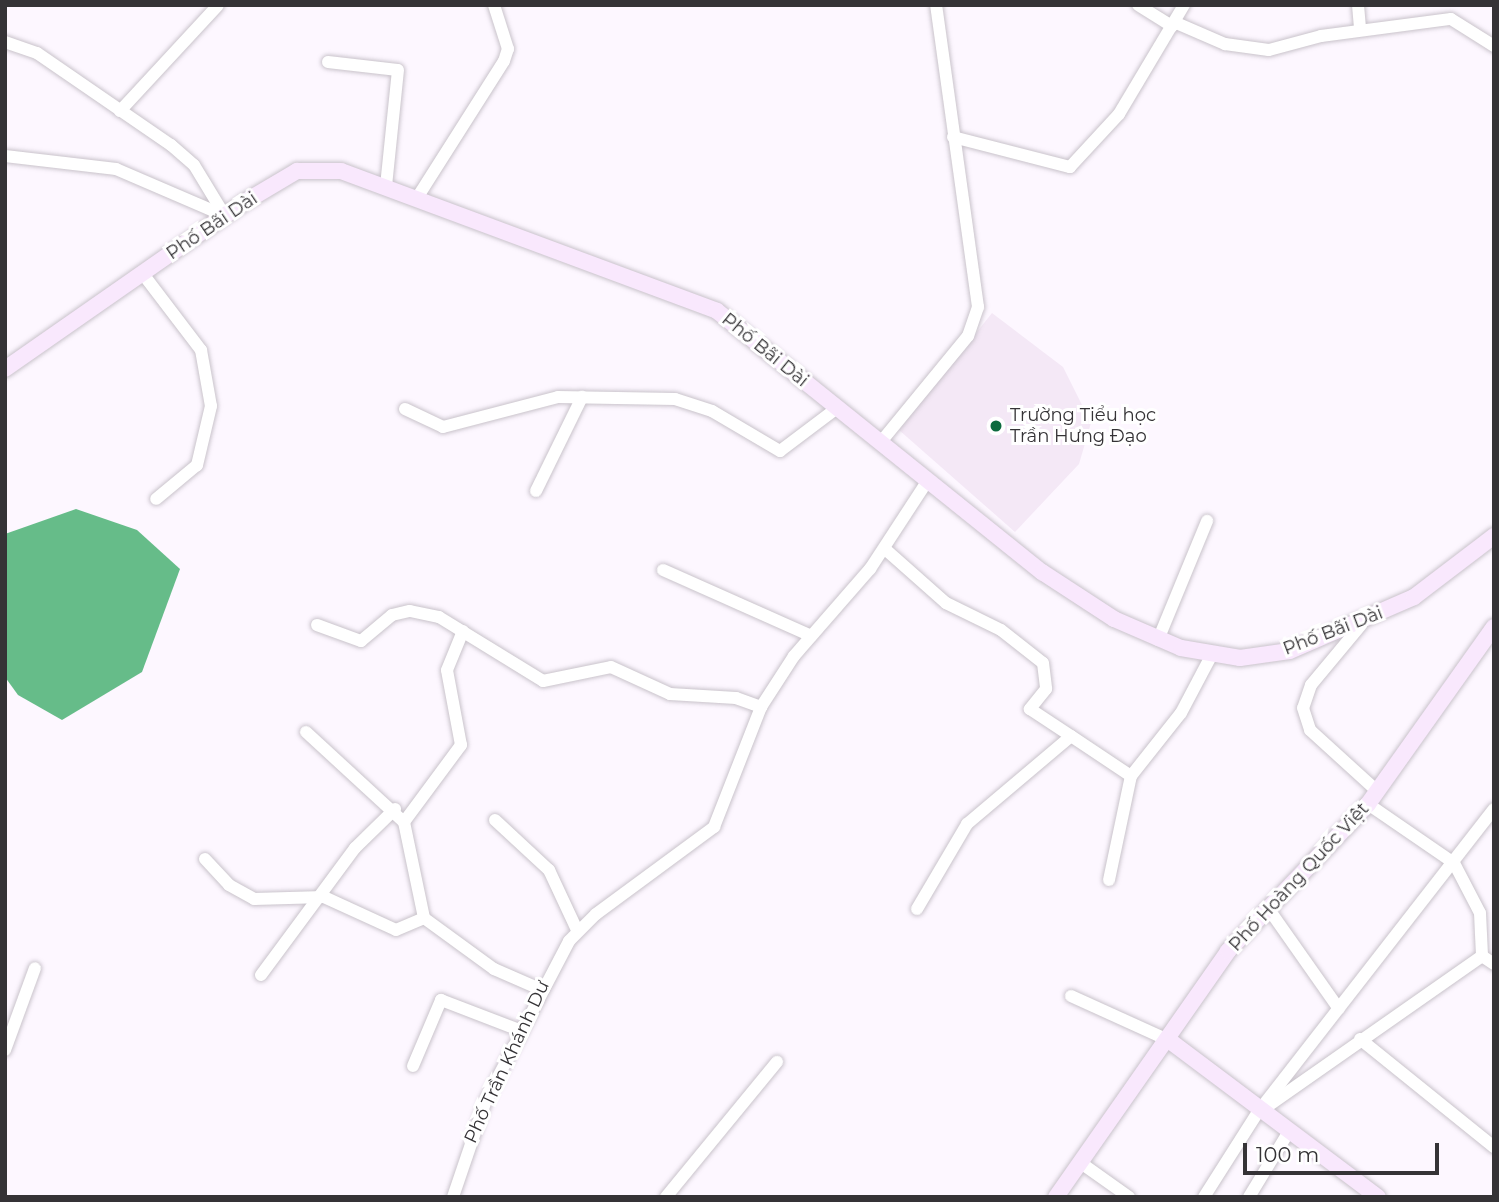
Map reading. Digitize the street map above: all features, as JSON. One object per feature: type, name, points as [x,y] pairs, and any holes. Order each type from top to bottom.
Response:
[{"type":"street","points":[[120,111],[218,5]]},
{"type":"street","points":[[417,198],[504,61],[508,49],[494,5]]},
{"type":"street","points":[[880,443],[968,337],[978,296],[936,5]]},
{"type":"street","points":[[1138,5],[1173,24],[1225,44],[1269,50],[1360,29],[1451,19],[1494,46]]},
{"type":"street","points":[[953,137],[1070,167],[1119,114],[1184,5]]},
{"type":"street","points":[[1359,5],[1360,29]]},
{"type":"street","points":[[5,42],[37,53],[194,165],[225,216]]},
{"type":"street","points":[[328,62],[398,70],[386,187]]},
{"type":"street","points":[[5,156],[116,169],[225,216]]},
{"type":"street","name":"Phố Bãi Dài","points":[[5,369],[225,216],[298,171],[341,171],[699,302],[741,327],[837,408],[1042,572],[1158,640],[1211,656],[1290,651],[1361,625],[1414,597],[1494,536]]},
{"type":"street","points":[[144,274],[201,350],[211,406],[197,465],[156,499]]},
{"type":"street","points":[[405,409],[443,427],[582,397],[699,405],[780,451],[837,408]]},
{"type":"street","points":[[536,491],[582,397]]},
{"type":"street","name":"Phố Trần Khánh Dư","points":[[453,1197],[519,1030],[540,989],[577,930],[714,827],[761,707],[811,636],[885,549],[928,480]]},
{"type":"street","points":[[1158,640],[1207,522]]},
{"type":"street","points":[[885,549],[946,603],[1001,630],[1043,663],[1045,689],[1030,709],[1131,776]]},
{"type":"street","points":[[663,570],[811,636]]},
{"type":"street","points":[[317,625],[361,641],[403,611],[439,617],[543,681],[611,667],[670,694],[736,698],[761,707]]},
{"type":"street","points":[[1361,625],[1311,685],[1303,708],[1310,730],[1372,797],[1454,863],[1480,913],[1482,956]]},
{"type":"street","points":[[404,822],[461,745],[447,670],[463,631]]},
{"type":"street","name":"Phố Hoàng Quốc Việt","points":[[1056,1197],[1170,1041],[1228,951],[1372,797],[1491,635]]},
{"type":"street","points":[[1109,880],[1131,776],[1181,713],[1211,656]]},
{"type":"street","points":[[306,732],[395,809],[404,822],[424,918],[494,968],[540,989]]},
{"type":"street","points":[[917,909],[967,824],[1071,736]]},
{"type":"street","points":[[261,975],[324,897],[355,848],[395,809]]},
{"type":"street","points":[[1204,1197],[1258,1112],[1494,809]]},
{"type":"street","points":[[495,820],[549,870],[577,930]]},
{"type":"street","points":[[205,859],[229,885],[254,899],[324,897],[390,929],[424,918]]},
{"type":"street","points":[[1268,908],[1339,1009]]},
{"type":"street","points":[[1482,956],[1494,964]]},
{"type":"street","points":[[1258,1112],[1482,956]]},
{"type":"street","points":[[5,1050],[35,968]]},
{"type":"street","points":[[1071,996],[1170,1041],[1258,1112],[1378,1197]]},
{"type":"street","points":[[413,1066],[441,1000],[519,1030]]},
{"type":"street","points":[[1360,1039],[1494,1147]]},
{"type":"street","points":[[667,1197],[777,1062]]},
{"type":"street","points":[[1249,1197],[1288,1133]]},
{"type":"street","points":[[1081,1163],[1129,1197]]},
{"type":"shaded area","name":"Trường Tiểu học Trần Hưng Đạo","points":[[992,313],[1063,367],[1091,423],[1079,464],[1015,532],[899,430]]},
{"type":"shaded area","points":[[76,509],[137,530],[180,569],[142,672],[62,720],[18,695],[5,677],[5,534]]},
{"type":"place","name":"Trường Tiểu học Trần Hưng Đạo","points":[[996,426]]}]
